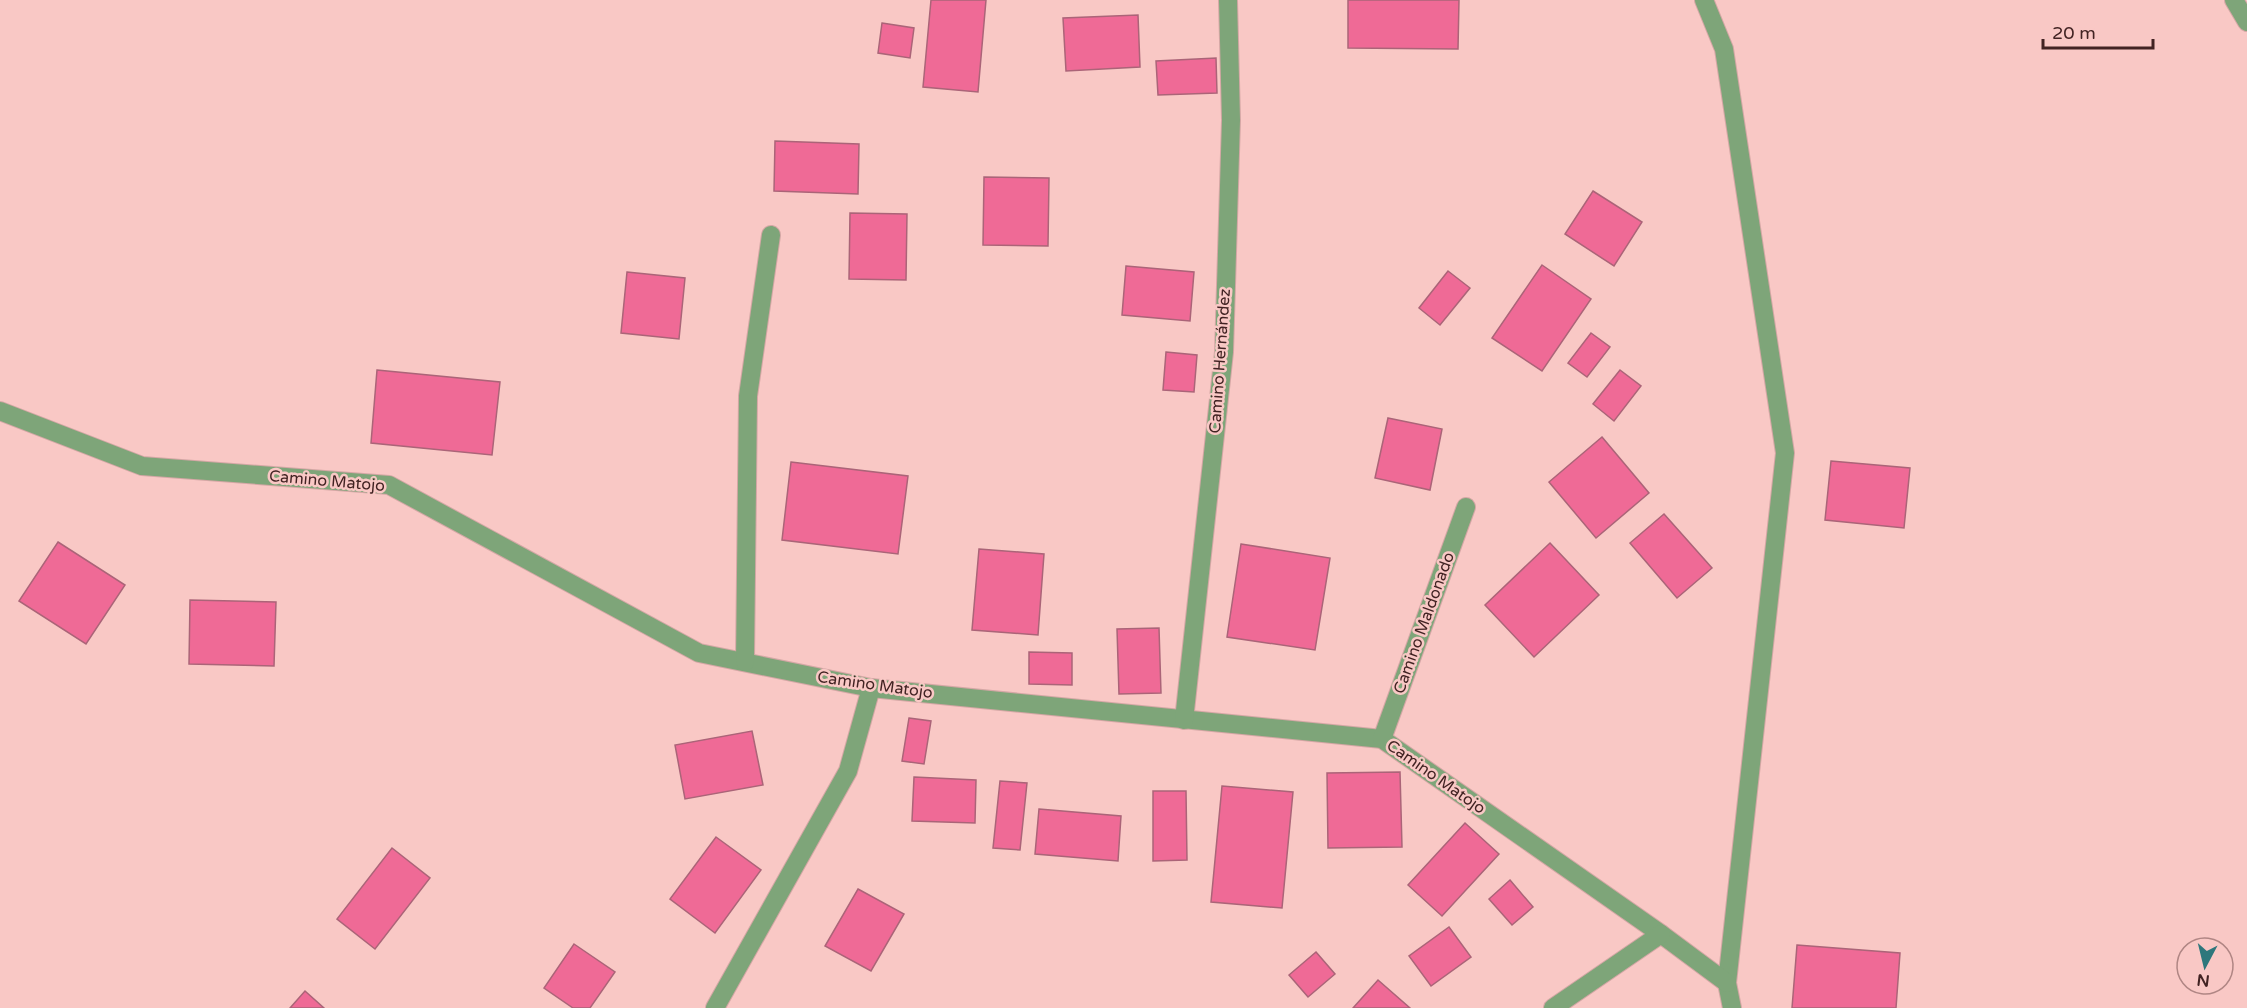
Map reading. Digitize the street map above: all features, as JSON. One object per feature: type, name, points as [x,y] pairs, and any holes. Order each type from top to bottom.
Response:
[{"type":"street","name":"Camino Hernández","points":[[1184,720],[1224,352],[1231,120],[1228,0]]},
{"type":"street","points":[[1704,0],[1724,49],[1785,453],[1727,983],[1732,1008]]},
{"type":"street","points":[[2234,0],[2247,22]]},
{"type":"street","points":[[746,662],[748,396],[771,235]]},
{"type":"street","name":"Camino Matojo","points":[[0,411],[142,466],[389,485],[699,653],[871,688],[1382,739],[1661,934],[1727,983]]},
{"type":"street","name":"Camino Maldonado","points":[[1382,739],[1466,507]]},
{"type":"street","points":[[715,1008],[848,771],[871,688]]},
{"type":"street","points":[[1553,1008],[1661,934]]},
{"type":"building","points":[[931,0],[986,0],[978,92],[923,87]]},
{"type":"building","points":[[1348,0],[1459,0],[1458,49],[1348,48]]},
{"type":"building","points":[[1138,15],[1140,67],[1066,71],[1063,18]]},
{"type":"building","points":[[882,23],[914,28],[910,58],[878,53]]},
{"type":"building","points":[[1216,58],[1217,93],[1158,95],[1156,61]]},
{"type":"building","points":[[775,141],[859,144],[858,194],[774,191]]},
{"type":"building","points":[[984,177],[1049,178],[1048,246],[983,245]]},
{"type":"building","points":[[1593,191],[1642,222],[1614,266],[1565,234]]},
{"type":"building","points":[[850,213],[907,214],[906,280],[849,279]]},
{"type":"building","points":[[1542,265],[1591,299],[1542,371],[1492,338]]},
{"type":"building","points":[[1126,266],[1194,272],[1190,321],[1122,315]]},
{"type":"building","points":[[1448,271],[1470,288],[1440,325],[1419,308]]},
{"type":"building","points":[[627,272],[685,278],[679,339],[621,333]]},
{"type":"building","points":[[1591,333],[1610,347],[1587,377],[1568,363]]},
{"type":"building","points":[[1166,352],[1197,355],[1194,392],[1163,390]]},
{"type":"building","points":[[377,370],[500,382],[492,455],[371,443]]},
{"type":"building","points":[[1620,370],[1641,386],[1614,421],[1593,404]]},
{"type":"building","points":[[1388,418],[1442,429],[1430,490],[1375,478]]},
{"type":"building","points":[[1602,437],[1649,493],[1596,538],[1549,482]]},
{"type":"building","points":[[1831,461],[1910,468],[1904,528],[1825,520]]},
{"type":"building","points":[[791,462],[908,476],[898,554],[782,540]]},
{"type":"building","points":[[1664,514],[1712,568],[1677,598],[1630,543]]},
{"type":"building","points":[[58,542],[125,585],[86,644],[19,601]]},
{"type":"building","points":[[1550,543],[1599,595],[1534,657],[1485,605]]},
{"type":"building","points":[[1241,544],[1330,558],[1315,650],[1227,637]]},
{"type":"building","points":[[979,549],[1044,554],[1038,635],[972,630]]},
{"type":"building","points":[[190,600],[276,602],[274,666],[189,664]]},
{"type":"building","points":[[1159,628],[1161,693],[1119,694],[1117,629]]},
{"type":"building","points":[[1029,652],[1072,653],[1072,685],[1029,684]]},
{"type":"building","points":[[909,718],[931,721],[924,764],[902,761]]},
{"type":"building","points":[[752,731],[763,785],[685,799],[675,745]]},
{"type":"building","points":[[1400,772],[1402,847],[1328,848],[1327,773]]},
{"type":"building","points":[[914,777],[976,780],[975,823],[912,821]]},
{"type":"building","points":[[1000,781],[1027,783],[1020,850],[993,848]]},
{"type":"building","points":[[1222,786],[1293,792],[1282,908],[1211,902]]},
{"type":"building","points":[[1153,791],[1186,791],[1187,860],[1153,861]]},
{"type":"building","points":[[1039,809],[1121,816],[1118,861],[1035,854]]},
{"type":"building","points":[[1465,823],[1499,854],[1442,916],[1408,885]]},
{"type":"building","points":[[716,837],[761,870],[715,933],[670,899]]},
{"type":"building","points":[[392,848],[430,878],[375,949],[337,919]]},
{"type":"building","points":[[1510,880],[1533,907],[1512,925],[1489,899]]},
{"type":"building","points":[[858,889],[904,914],[871,971],[825,946]]},
{"type":"building","points":[[1449,927],[1471,957],[1431,986],[1409,956]]},
{"type":"building","points":[[574,944],[615,972],[590,1008],[573,1008],[544,988]]},
{"type":"building","points":[[1797,945],[1900,953],[1896,1008],[1792,1008]]},
{"type":"building","points":[[1316,952],[1335,974],[1308,997],[1289,975]]},
{"type":"building","points":[[1378,980],[1410,1008],[1353,1008]]},
{"type":"building","points":[[305,991],[324,1008],[290,1008]]}]
